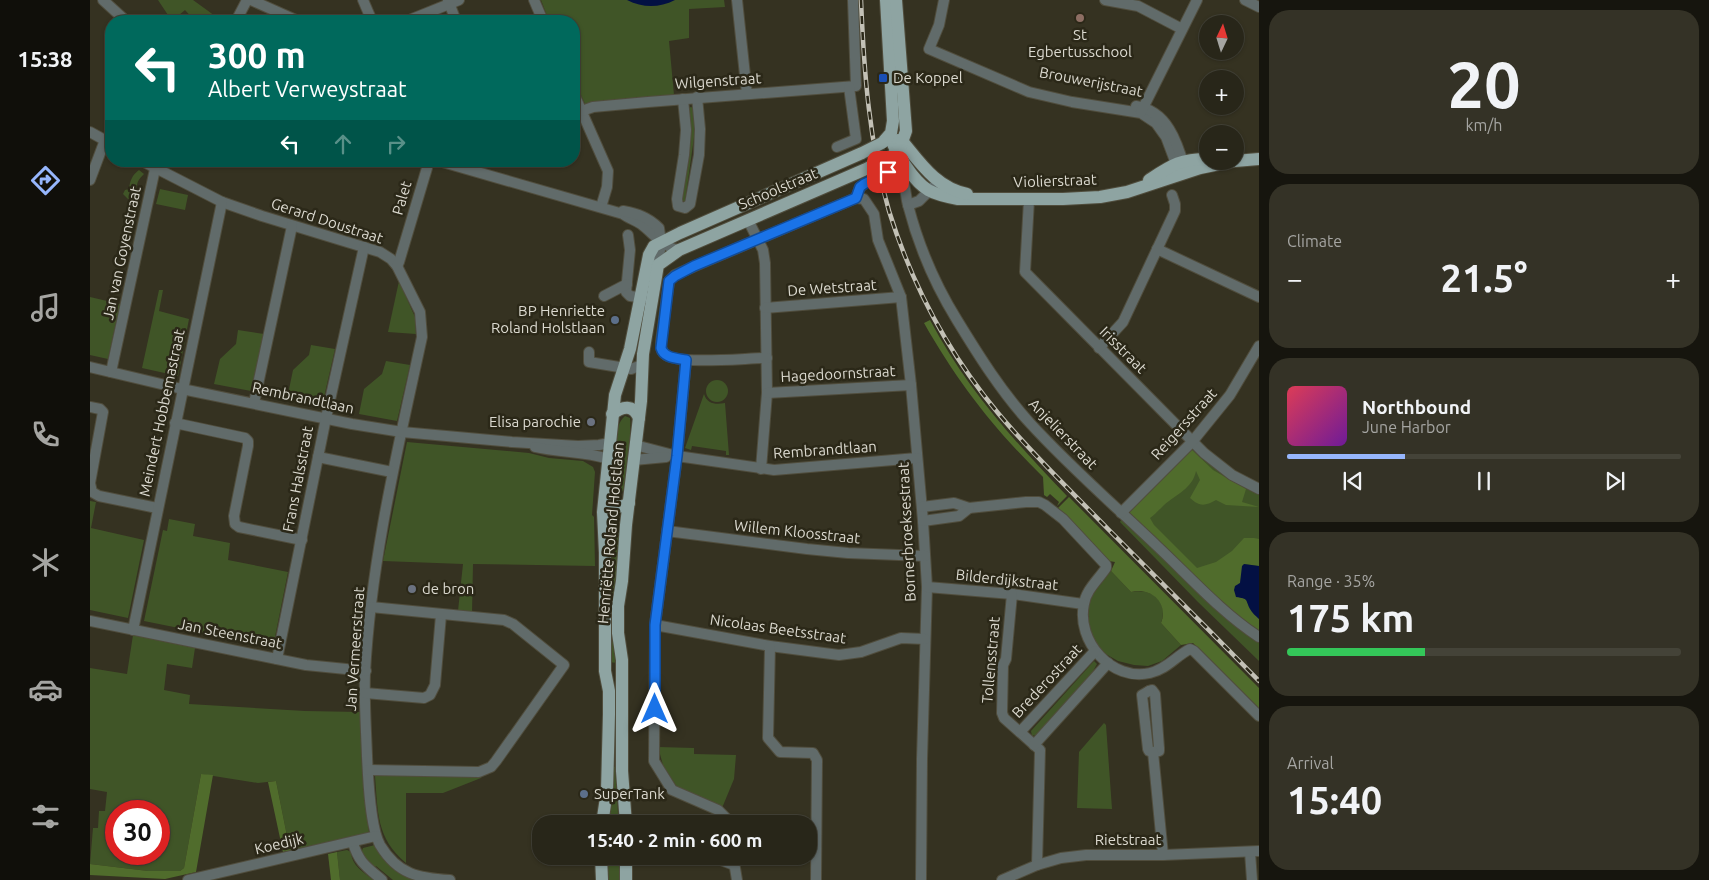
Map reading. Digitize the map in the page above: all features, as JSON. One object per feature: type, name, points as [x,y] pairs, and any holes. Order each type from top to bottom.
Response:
[{"type":"main road","points":[[885,140],[893,121],[886,0]]},
{"type":"main road","points":[[896,0],[906,131],[900,147]]},
{"type":"main road","name":"Violierstraat","points":[[885,140],[900,147],[922,185],[934,186],[943,196],[958,199],[1029,200],[1100,197],[1127,192],[1199,162]]},
{"type":"main road","name":"Schoolstraat","points":[[661,242],[754,199],[862,153],[885,140]]},
{"type":"main road","name":"Schoolstraat","points":[[677,250],[748,220],[867,175],[886,166],[900,147]]},
{"type":"main road","name":"Violierstraat","points":[[1181,168],[1199,165]]},
{"type":"main road","name":"Henriëtte Roland Holstlaan","points":[[625,815],[622,771],[622,660],[618,634],[618,606],[642,388],[649,255],[654,246],[661,242]]},
{"type":"main road","points":[[658,265],[677,250]]},
{"type":"main road","name":"Henriëtte Roland Holstlaan","points":[[603,815],[606,791],[609,691],[605,672],[605,553],[603,523],[612,414],[615,395],[658,265]]},
{"type":"main road","points":[[612,414],[621,408],[629,407],[635,410],[639,418]]},
{"type":"main road","points":[[605,495],[616,507],[623,506],[629,502]]},
{"type":"main road","points":[[601,865],[602,880]]},
{"type":"main road","points":[[626,865],[626,880]]},
{"type":"street","points":[[103,0],[119,15]]},
{"type":"street","points":[[239,15],[246,0]]},
{"type":"street","points":[[250,0],[284,15]]},
{"type":"street","points":[[363,0],[369,15]]},
{"type":"street","points":[[534,0],[540,15]]},
{"type":"street","points":[[737,0],[747,94]]},
{"type":"street","points":[[836,147],[856,139],[853,87],[853,0]]},
{"type":"street","points":[[931,42],[939,0]]},
{"type":"street","points":[[931,42],[939,25],[944,0]]},
{"type":"street","points":[[1105,0],[1138,6],[1182,29]]},
{"type":"street","points":[[1142,110],[1197,0]]},
{"type":"street","points":[[1245,0],[1259,7]]},
{"type":"street","points":[[420,15],[452,1],[455,15]]},
{"type":"street","name":"Brouwerijstraat","points":[[931,42],[1029,92],[1072,102],[1142,110],[1157,114],[1168,126],[1181,168]]},
{"type":"street","name":"Wilgenstraat","points":[[582,111],[593,106],[683,98],[853,87]]},
{"type":"street","points":[[683,98],[686,130],[677,200],[678,206],[685,208],[690,204],[699,155],[700,129],[697,97]]},
{"type":"street","points":[[580,107],[608,171],[604,208]]},
{"type":"street","points":[[90,132],[105,140]]},
{"type":"street","points":[[90,180],[105,148]]},
{"type":"street","name":"Anjelierstraat","points":[[886,166],[896,171],[902,177],[908,205],[923,250],[938,283],[954,315],[1000,387],[1028,421],[1120,513],[1133,523],[1208,595],[1259,636]]},
{"type":"street","name":"Gerard Doustraat","points":[[151,167],[222,202],[292,226],[380,252],[397,266],[420,312],[422,324],[422,338],[402,432]]},
{"type":"street","points":[[460,167],[622,214],[641,224],[668,248],[677,250]]},
{"type":"street","name":"Palet","points":[[397,266],[427,168]]},
{"type":"street","name":"Jan van Goyenstraat","points":[[111,372],[155,170]]},
{"type":"street","name":"Schoolstraat","points":[[856,198],[867,175]]},
{"type":"street","points":[[908,205],[919,201],[934,186]]},
{"type":"street","points":[[1099,348],[1123,322],[1175,210],[1172,195]]},
{"type":"street","points":[[767,358],[686,360],[670,357],[662,352],[661,342],[670,279],[694,266],[856,198]]},
{"type":"street","name":"Bornerbroeksestraat","points":[[856,198],[864,199],[874,214],[878,240],[901,297],[912,385],[927,587],[920,842],[921,880]]},
{"type":"street","name":"Irisstraat","points":[[1029,200],[1025,272],[1192,442],[1220,467],[1259,489]]},
{"type":"street","name":"Meindert Hobbemastraat","points":[[133,630],[222,202]]},
{"type":"street","points":[[748,220],[763,250],[765,263],[767,393],[761,469]]},
{"type":"street","points":[[254,403],[292,226]]},
{"type":"street","points":[[628,235],[630,250],[626,292],[630,296],[646,298]]},
{"type":"street","points":[[658,265],[661,242]]},
{"type":"street","name":"Frans Halsstraat","points":[[277,658],[326,418],[364,247]]},
{"type":"street","points":[[1157,249],[1259,297]]},
{"type":"street","points":[[604,296],[627,284]]},
{"type":"street","name":"De Wetstraat","points":[[765,308],[901,297]]},
{"type":"street","name":"Reigersstraat","points":[[1120,513],[1192,442],[1230,395],[1259,346]]},
{"type":"street","points":[[589,352],[590,362],[635,369],[642,365]]},
{"type":"street","points":[[686,360],[677,456],[655,625],[654,761],[672,790],[718,810],[722,815]]},
{"type":"street","name":"Rembrandtlaan","points":[[90,368],[182,389],[402,432],[578,446],[610,443]]},
{"type":"street","name":"Hagedoornstraat","points":[[767,393],[912,385]]},
{"type":"street","points":[[90,407],[100,409],[103,412],[90,483],[92,492],[99,496],[157,508]]},
{"type":"street","points":[[175,423],[245,438],[248,441],[248,446],[234,516],[236,524],[239,527],[302,540]]},
{"type":"street","name":"Jan Vermeerstraat","points":[[402,432],[392,472],[381,532],[371,607],[365,693],[368,770],[376,836],[387,855],[396,865],[422,879],[450,880]]},
{"type":"street","name":"Rembrandtlaan","points":[[512,442],[556,452],[598,456],[608,459]]},
{"type":"street","name":"Rembrandtlaan","points":[[636,445],[677,456],[761,469],[783,470],[917,458]]},
{"type":"street","name":"Rembrandtlaan","points":[[634,460],[677,456]]},
{"type":"street","points":[[318,457],[392,472]]},
{"type":"street","points":[[922,507],[954,504],[969,508],[1026,502],[1039,502],[1045,505],[1106,565],[1106,568],[1086,596],[1084,604],[1083,624],[1095,651],[1108,663],[1128,672],[1149,673],[1163,668],[1190,649],[1259,716]]},
{"type":"street","points":[[923,521],[959,516],[969,508]]},
{"type":"street","name":"Willem Kloosstraat","points":[[667,531],[848,553],[925,556]]},
{"type":"street","name":"Bilderdijkstraat","points":[[927,587],[1012,594],[1084,604]]},
{"type":"street","name":"Tollensstraat","points":[[1012,594],[1006,659],[1003,665],[1002,713],[1004,718],[1034,745]]},
{"type":"street","points":[[368,770],[479,772],[486,770],[496,761],[564,665],[513,624],[504,620],[371,607]]},
{"type":"street","points":[[365,693],[424,698],[430,695],[435,685],[441,615]]},
{"type":"street","name":"Jan Steenstraat","points":[[90,621],[306,665],[366,670]]},
{"type":"street","name":"Nicolaas Beetsstraat","points":[[655,625],[770,646],[839,655],[851,655],[901,638],[925,639]]},
{"type":"street","points":[[770,646],[768,738],[780,752],[813,753],[817,760],[816,880]]},
{"type":"street","name":"Brederostraat","points":[[1020,732],[1095,651]]},
{"type":"street","points":[[1038,865],[1040,750],[1034,745],[1108,663]]},
{"type":"street","points":[[1149,673],[1149,691],[1152,690],[1155,694],[1159,751],[1153,752],[1163,855]]},
{"type":"street","name":"Koedijk","points":[[188,880],[353,843],[376,836]]},
{"type":"street","points":[[353,843],[361,862],[382,880]]},
{"type":"street","points":[[1252,880],[1254,851]]},
{"type":"street","name":"Rietstraat","points":[[1002,880],[1060,858],[1086,855],[1163,855],[1254,851]]},
{"type":"street","points":[[735,865],[737,880]]},
{"type":"green space","points":[[158,0],[193,0],[214,15],[190,15],[185,10],[179,15],[168,15]]},
{"type":"green space","points":[[541,0],[724,0],[725,7],[689,9],[689,38],[669,41],[674,95],[586,106],[580,93],[580,15],[547,15]]},
{"type":"green space","points":[[688,108],[693,108],[695,130],[685,202],[681,200],[690,142]]},
{"type":"green space","points":[[139,170],[144,174],[139,179],[137,193],[128,199],[123,194],[125,190],[129,189],[132,178]]},
{"type":"green space","points":[[160,189],[188,195],[185,210],[156,204]]},
{"type":"green space","points":[[399,281],[415,317],[416,334],[388,332]]},
{"type":"green space","points":[[159,290],[163,290],[159,311],[189,319],[178,376],[142,368]]},
{"type":"green space","points":[[90,297],[120,304],[108,359],[90,355]]},
{"type":"green space","points":[[930,320],[959,368],[992,413],[1067,496],[1057,506],[1059,502],[1050,494],[1047,497],[1044,495],[1043,477],[993,423],[950,366],[924,323]]},
{"type":"green space","points":[[238,330],[264,334],[251,391],[214,384],[220,359],[236,344]]},
{"type":"green space","points":[[311,345],[335,349],[322,406],[287,399],[293,370],[309,355]]},
{"type":"green space","points":[[386,361],[410,365],[397,421],[359,414],[364,389],[382,374]]},
{"type":"green space","points":[[717,380],[725,383],[728,391],[725,399],[717,402],[709,399],[706,391],[709,383]]},
{"type":"green space","points":[[704,394],[707,400],[712,403],[725,403],[729,455],[726,455],[726,451],[692,446],[691,450],[685,448]]},
{"type":"green space","points":[[625,416],[630,418],[631,458],[627,482],[621,494],[617,497],[613,489],[613,455],[617,453],[618,448],[614,445],[617,429]]},
{"type":"green space","points":[[407,442],[529,453],[549,458],[583,461],[593,467],[595,472],[592,515],[594,517],[595,566],[473,564],[472,613],[458,611],[463,564],[383,561]]},
{"type":"green space","points":[[1190,447],[1259,488],[1259,630],[1126,513]]},
{"type":"green space","points":[[1190,448],[1213,470],[1246,489],[1242,502],[1259,507],[1226,505],[1216,500],[1206,504],[1197,503],[1190,498],[1200,480],[1196,471],[1186,489],[1166,503],[1150,518],[1154,525],[1197,568],[1216,562],[1232,551],[1244,538],[1259,539],[1259,566],[1244,564],[1240,583],[1238,584],[1247,602],[1259,619],[1259,634],[1227,609],[1129,513]]},
{"type":"green space","points":[[1069,497],[1259,688],[1259,710],[1193,643],[1181,645],[1161,623],[1162,609],[1156,598],[1145,592],[1131,592],[1111,571],[1115,562],[1109,561],[1058,508]]},
{"type":"green space","points":[[90,501],[96,502],[91,528],[144,540],[128,618],[90,610]]},
{"type":"green space","points":[[605,517],[616,518],[616,527],[623,529],[619,663],[607,662]]},
{"type":"green space","points":[[1122,518],[1259,640],[1259,661],[1120,522]]},
{"type":"green space","points":[[169,519],[195,524],[193,536],[230,543],[228,560],[288,572],[273,647],[144,621],[163,530],[167,531]]},
{"type":"green space","points":[[1111,571],[1131,592],[1139,591],[1152,594],[1161,602],[1163,615],[1161,623],[1181,645],[1162,661],[1148,666],[1134,665],[1118,661],[1104,653],[1097,645],[1087,623],[1089,599]]},
{"type":"green space","points":[[133,635],[195,648],[192,668],[167,664],[164,690],[190,695],[189,704],[305,711],[360,712],[362,767],[369,833],[290,851],[276,781],[258,783],[201,774],[184,868],[180,871],[148,871],[90,864],[93,828],[98,828],[99,811],[105,811],[105,865],[170,865],[170,800],[106,800],[107,792],[90,789],[90,668],[127,674]]},
{"type":"green space","points":[[1094,661],[1097,664],[1092,673],[1036,735],[1032,736],[1031,731]]},
{"type":"green space","points":[[1104,723],[1106,725],[1112,809],[1077,808],[1079,752]]},
{"type":"green space","points":[[658,747],[694,748],[694,754],[736,755],[734,779],[722,808],[677,787],[663,765]]},
{"type":"green space","points":[[611,765],[615,767],[619,815],[606,815]]},
{"type":"green space","points":[[201,774],[213,775],[196,872],[165,879],[90,875],[90,864],[148,871],[180,871],[184,868]]},
{"type":"green space","points":[[377,774],[481,775],[481,778],[443,793],[406,793],[406,863],[389,844],[380,824],[375,776]]},
{"type":"green space","points":[[276,781],[290,851],[283,852],[268,782]]},
{"type":"green space","points":[[375,845],[418,880],[393,880],[376,866],[372,871],[361,853],[363,848]]},
{"type":"green space","points":[[347,850],[351,852],[353,861],[359,868],[374,880],[340,880],[337,852]]},
{"type":"green space","points":[[337,852],[340,880],[331,880],[328,854]]},
{"type":"green space","points":[[603,865],[619,865],[621,880],[604,880]]},
{"type":"shaded area","points":[[627,0],[675,0],[651,6]]},
{"type":"shaded area","points":[[1244,564],[1259,566],[1259,619],[1251,610],[1246,600],[1236,597],[1234,590],[1235,586],[1240,583],[1242,566]]},
{"type":"railway","points":[[861,0],[869,107],[882,185],[898,239],[921,292],[948,343],[980,390],[1024,443],[1259,681]]},
{"type":"place","name":"St Egbertusschool","points":[[1080,18]]},
{"type":"place","name":"De Koppel","points":[[883,78]]},
{"type":"place","name":"BP Henriette Roland Holstlaan","points":[[615,320]]},
{"type":"place","name":"Elisa parochie","points":[[591,422]]},
{"type":"place","name":"de bron","points":[[412,589]]},
{"type":"place","name":"SuperTank","points":[[584,794]]},
{"type":"route","points":[[655,709],[655,625],[677,456],[686,360],[670,357],[662,352],[661,348],[669,281],[694,266],[856,198],[860,187],[869,180],[888,172]]}]
